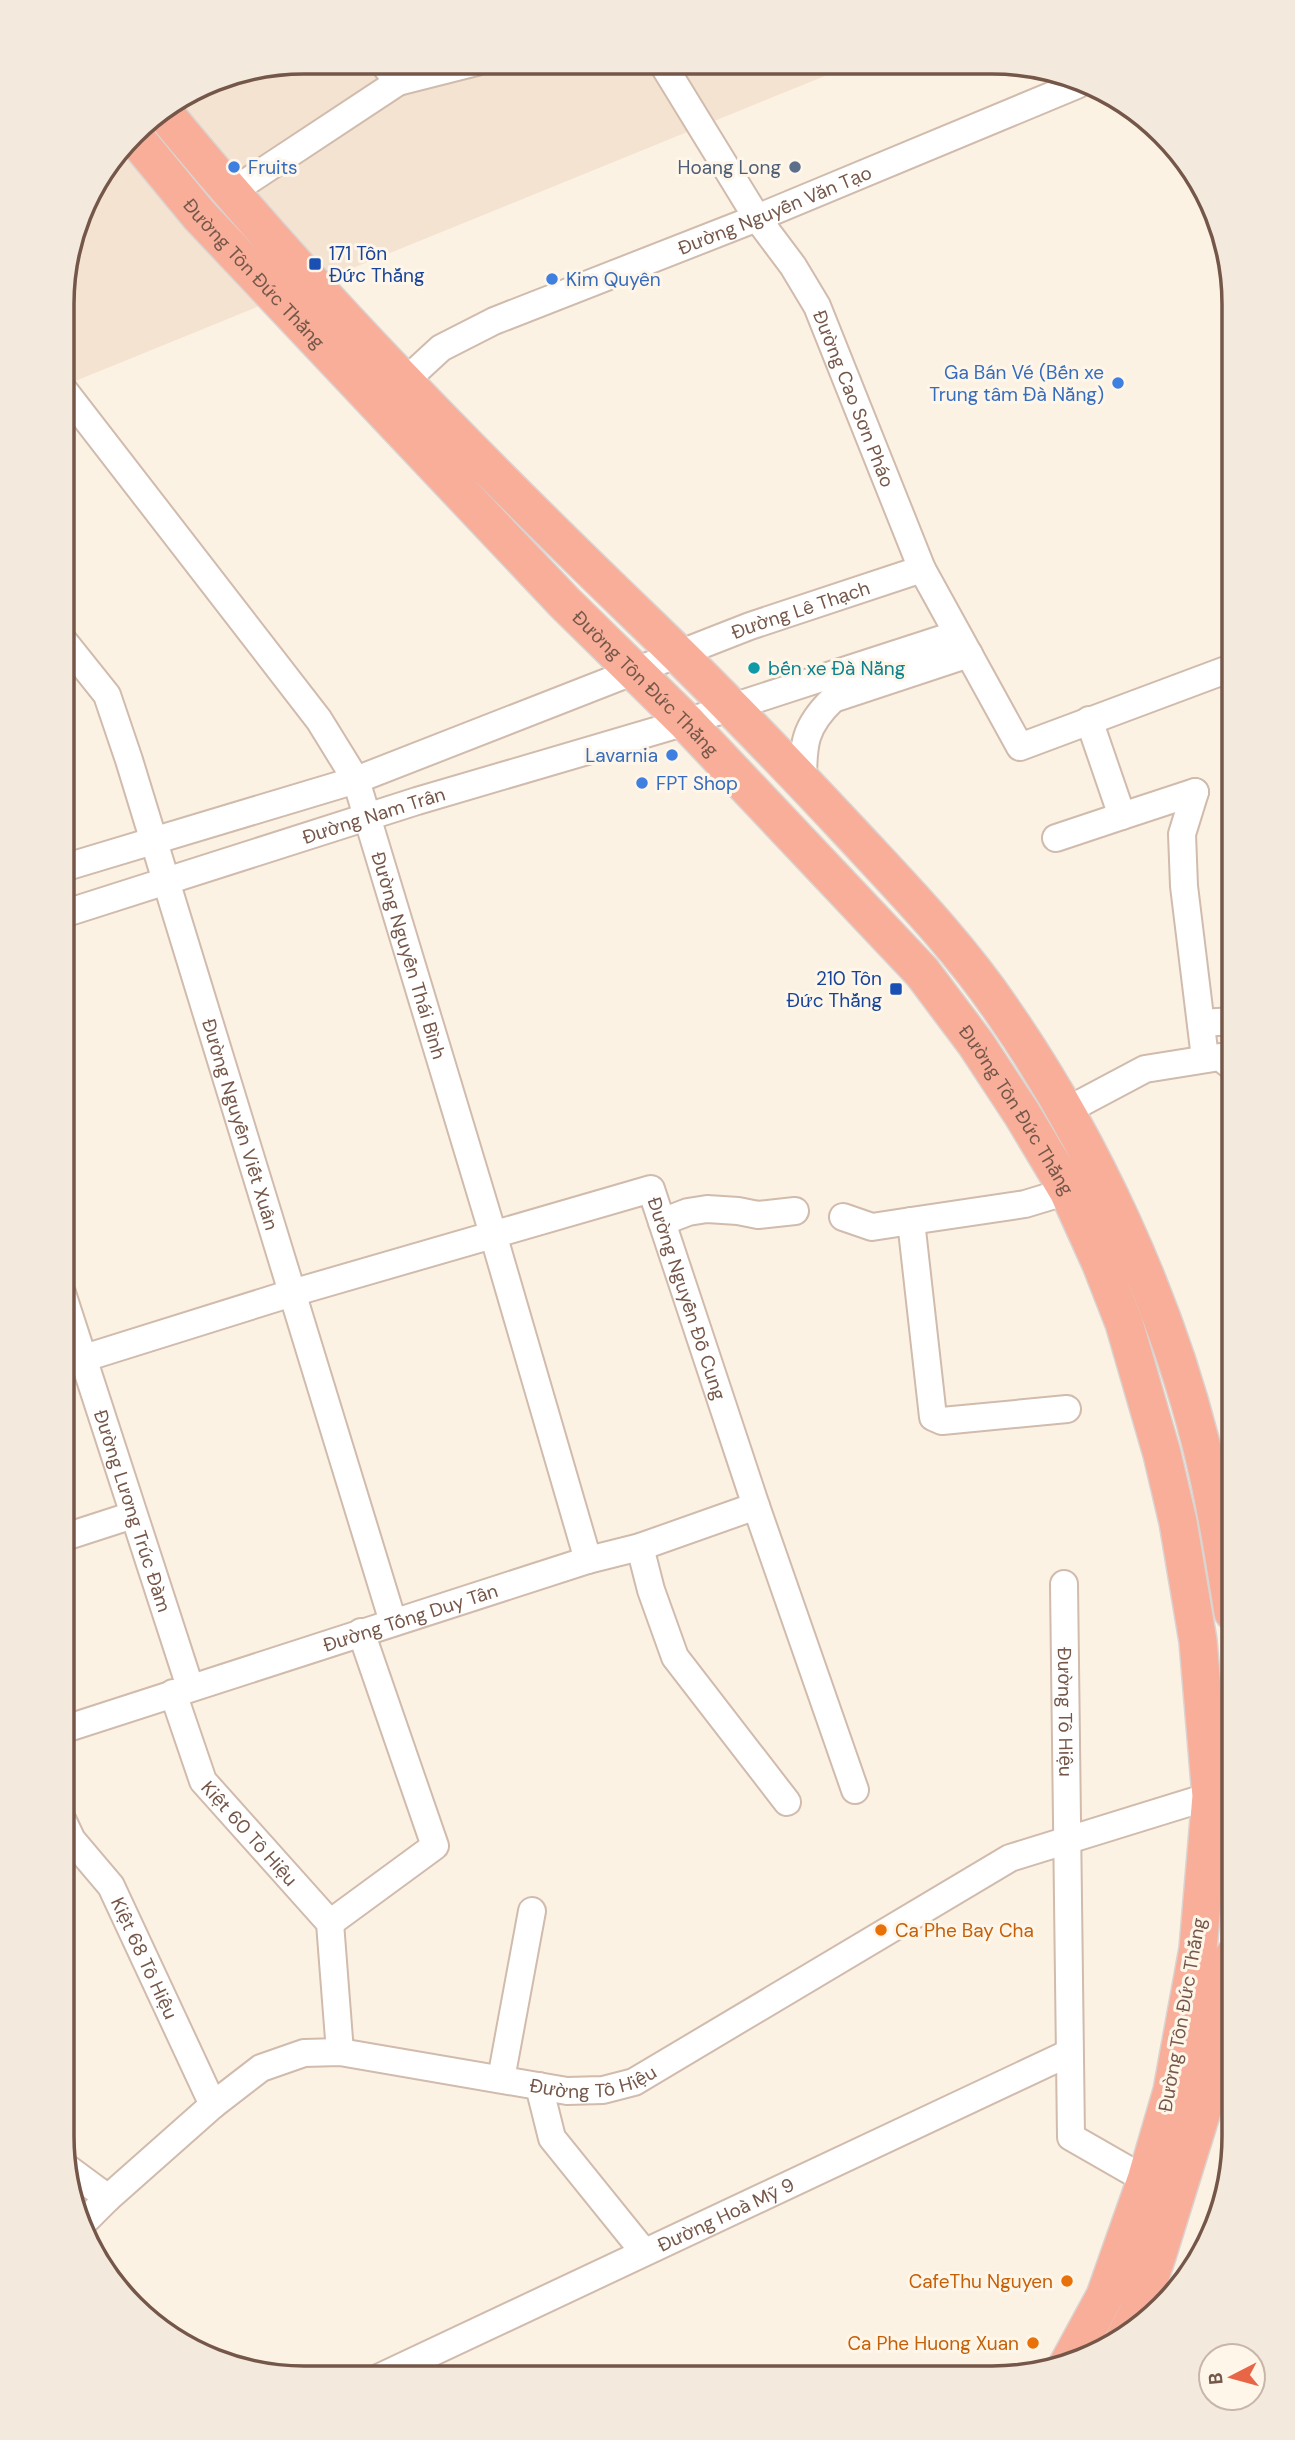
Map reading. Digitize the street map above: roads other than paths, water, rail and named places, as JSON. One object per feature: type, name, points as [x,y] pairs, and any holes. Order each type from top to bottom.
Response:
[{"type":"highway","name":"Đường Tôn Đức Thắng","points":[[168,118],[230,193],[403,383],[733,707],[940,928],[1006,1015],[1064,1112],[1105,1188],[1136,1254],[1159,1312],[1201,1443],[1221,1537]]},
{"type":"highway","name":"Đường Tôn Đức Thắng","points":[[139,143],[199,215],[565,603],[686,722],[922,972],[984,1055],[1068,1191],[1124,1323],[1162,1454],[1190,1582],[1221,1788]]},
{"type":"highway","points":[[1162,1454],[1201,1443]]},
{"type":"highway","name":"Đường Tôn Đức Thắng","points":[[1076,2350],[1105,2296],[1146,2180],[1172,2091],[1198,1949],[1221,1798]]},
{"type":"highway","name":"Đường Tôn Đức Thắng","points":[[1137,2314],[1206,2098],[1221,2019]]},
{"type":"highway","points":[[1158,2253],[1158,2295]]},
{"type":"street","points":[[230,193],[387,74]]},
{"type":"street","name":"Đường Cao Sơn Pháo","points":[[669,74],[757,218],[793,266],[817,306],[922,569],[1020,747],[1089,720]]},
{"type":"street","name":"Đường Nguyễn Văn Tạo","points":[[403,383],[441,348],[494,321],[676,247],[757,218],[1070,88]]},
{"type":"street","name":"Đường Nguyễn Thái Bình","points":[[74,403],[319,720],[356,780],[588,1560]]},
{"type":"street","name":"Đường Lê Thạch","points":[[635,672],[750,626],[922,569]]},
{"type":"street","points":[[733,707],[963,644]]},
{"type":"street","points":[[803,782],[803,748],[808,732],[819,712],[833,699],[963,644]]},
{"type":"street","name":"Đường Nguyễn Viết Xuân","points":[[74,654],[107,695],[154,839],[393,1622]]},
{"type":"street","points":[[1122,816],[1089,720],[1222,671]]},
{"type":"street","name":"Đường Nam Trân","points":[[74,864],[356,780],[635,672]]},
{"type":"street","name":"Đường Nam Trân","points":[[74,910],[367,817],[733,707]]},
{"type":"street","points":[[1056,838],[1195,792],[1182,834],[1185,900],[1205,1058]]},
{"type":"street","points":[[1200,1023],[1222,1022]]},
{"type":"street","points":[[1064,1112],[1145,1069],[1205,1058],[1222,1058]]},
{"type":"street","name":"Đường Nguyễn Đỗ Cung","points":[[74,1362],[292,1293],[651,1189],[855,1790]]},
{"type":"street","points":[[843,1217],[872,1227],[1026,1204],[1068,1191]]},
{"type":"street","points":[[662,1223],[688,1212],[707,1209],[758,1215],[795,1211]]},
{"type":"street","points":[[911,1220],[933,1417],[942,1421],[1067,1409]]},
{"type":"street","name":"Đường Lương Trúc Đàm","points":[[74,1365],[133,1515],[181,1690]]},
{"type":"street","name":"Đường Tống Duy Tân","points":[[74,1726],[588,1560],[640,1547],[757,1506]]},
{"type":"street","points":[[74,1534],[133,1515]]},
{"type":"street","points":[[640,1547],[651,1590],[676,1657],[787,1802]]},
{"type":"street","name":"Đường Tô Hiệu","points":[[1064,1584],[1071,2137],[1146,2180]]},
{"type":"street","points":[[340,2052],[330,1923],[435,1846],[362,1632]]},
{"type":"street","name":"Kiệt 60 Tô Hiệu","points":[[181,1690],[203,1781],[330,1923]]},
{"type":"street","name":"Đường Tô Hiệu","points":[[89,2217],[213,2105],[261,2068],[304,2053],[340,2052],[567,2091],[603,2090],[634,2082],[1010,1858],[1221,1793]]},
{"type":"street","name":"Kiệt 68 Tô Hiệu","points":[[74,1845],[111,1886],[213,2105]]},
{"type":"street","points":[[501,2078],[532,1911]]},
{"type":"street","name":"Đường Hoà Mỹ 9","points":[[403,2366],[1069,2053]]},
{"type":"street","points":[[539,2086],[552,2138],[644,2252]]},
{"type":"street","points":[[77,2175],[108,2198]]},
{"type":"place","name":"Fruits","points":[[234,167]]},
{"type":"place","name":"Hoang Long","points":[[795,167]]},
{"type":"place","name":"171 Tôn Đức Thắng","points":[[315,264]]},
{"type":"place","name":"Kim Quyên","points":[[552,279]]},
{"type":"place","name":"Ga Bán Vé (Bến xe Trung tâm Đà Nẵng)","points":[[1118,383]]},
{"type":"place","name":"bến xe Đà Nẵng","points":[[754,668]]},
{"type":"place","name":"Lavarnia","points":[[672,755]]},
{"type":"place","name":"FPT Shop","points":[[642,783]]},
{"type":"place","name":"210 Tôn Đức Thắng","points":[[896,989]]},
{"type":"place","name":"Ca Phe Bay Cha","points":[[881,1930]]},
{"type":"place","name":"CafeThu Nguyen","points":[[1067,2281]]},
{"type":"place","name":"Ca Phe Huong Xuan","points":[[1033,2343]]}]
